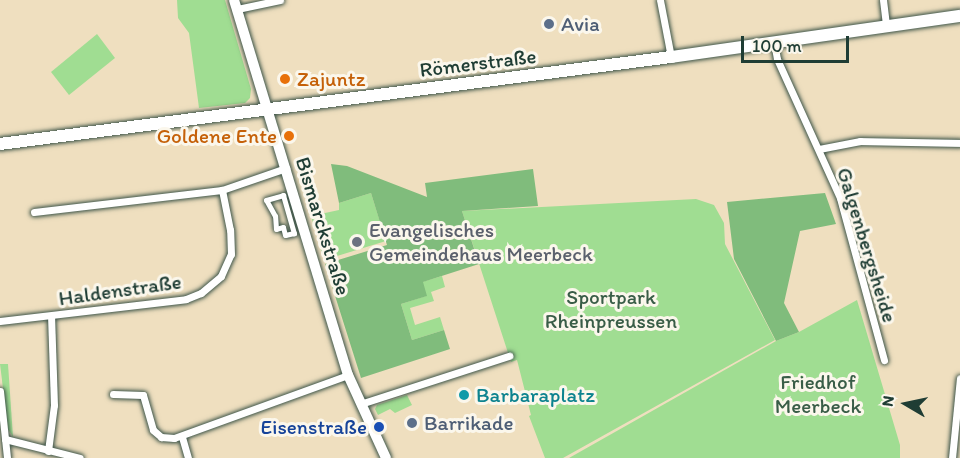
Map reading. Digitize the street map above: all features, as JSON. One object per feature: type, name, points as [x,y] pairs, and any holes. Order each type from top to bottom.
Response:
[{"type":"main road","name":"Bismarckstraße","points":[[236,4],[348,375],[385,458]]},
{"type":"main road","name":"Römerstraße","points":[[0,144],[671,57],[960,16]]},
{"type":"street","points":[[236,4],[280,0]]},
{"type":"street","points":[[660,0],[671,57]]},
{"type":"street","points":[[883,0],[886,26]]},
{"type":"street","name":"Galgenbergsheide","points":[[774,42],[777,59],[840,198],[884,360]]},
{"type":"street","points":[[819,149],[860,141],[960,143]]},
{"type":"street","points":[[34,212],[222,190],[286,168]]},
{"type":"street","name":"Haldenstraße","points":[[0,321],[186,299],[209,288],[221,276],[231,254],[230,230],[222,190]]},
{"type":"street","points":[[283,195],[294,233],[285,235],[284,227],[276,229],[275,216],[266,200],[283,195]]},
{"type":"street","points":[[48,451],[54,405],[51,316]]},
{"type":"street","points":[[360,404],[509,356]]},
{"type":"street","points":[[113,394],[143,395],[150,423],[157,435],[167,438],[183,437],[348,375]]},
{"type":"street","points":[[952,458],[960,378]]},
{"type":"street","points":[[0,392],[7,458]]},
{"type":"street","points":[[183,437],[188,458]]},
{"type":"street","points":[[5,439],[80,458]]},
{"type":"green space","points":[[177,0],[225,0],[251,89],[250,98],[245,103],[199,108],[189,33],[178,18]]},
{"type":"green space","points":[[97,34],[115,58],[69,95],[51,72]]},
{"type":"green space","points":[[331,164],[347,166],[427,197],[425,183],[533,169],[538,206],[462,211],[479,264],[423,282],[427,296],[401,304],[412,340],[444,330],[450,349],[361,378],[325,264],[387,245],[371,193],[339,203]]},
{"type":"green space","points":[[371,193],[386,241],[324,260],[311,216],[339,210],[339,203]]},
{"type":"green space","points":[[825,193],[836,224],[800,231],[784,303],[799,332],[776,341],[734,259],[727,202]]},
{"type":"green space","name":"Sportpark Rheinpreussen","points":[[696,199],[714,205],[724,223],[725,244],[775,340],[563,458],[545,458],[529,416],[531,415],[517,360],[511,362],[462,211]]},
{"type":"green space","points":[[442,276],[445,287],[431,292],[434,301],[410,308],[415,325],[440,317],[444,330],[412,340],[401,304],[426,296],[422,282]]},
{"type":"green space","name":"Friedhof Meerbeck","points":[[857,300],[900,445],[900,458],[569,458],[776,341],[799,332]]},
{"type":"green space","points":[[0,364],[8,364],[13,437],[8,429]]},
{"type":"green space","points":[[407,395],[412,405],[395,413],[390,409],[378,415],[375,409],[377,405]]},
{"type":"place","name":"Avia","points":[[549,24]]},
{"type":"place","name":"Zajuntz","points":[[285,79]]},
{"type":"place","name":"Goldene Ente","points":[[289,136]]},
{"type":"place","name":"Evangelisches Gemeindehaus Meerbeck","points":[[357,242]]},
{"type":"place","name":"Barbaraplatz","points":[[464,395]]},
{"type":"place","name":"Barrikade","points":[[412,423]]},
{"type":"place","name":"Eisenstraße","points":[[379,427]]}]
